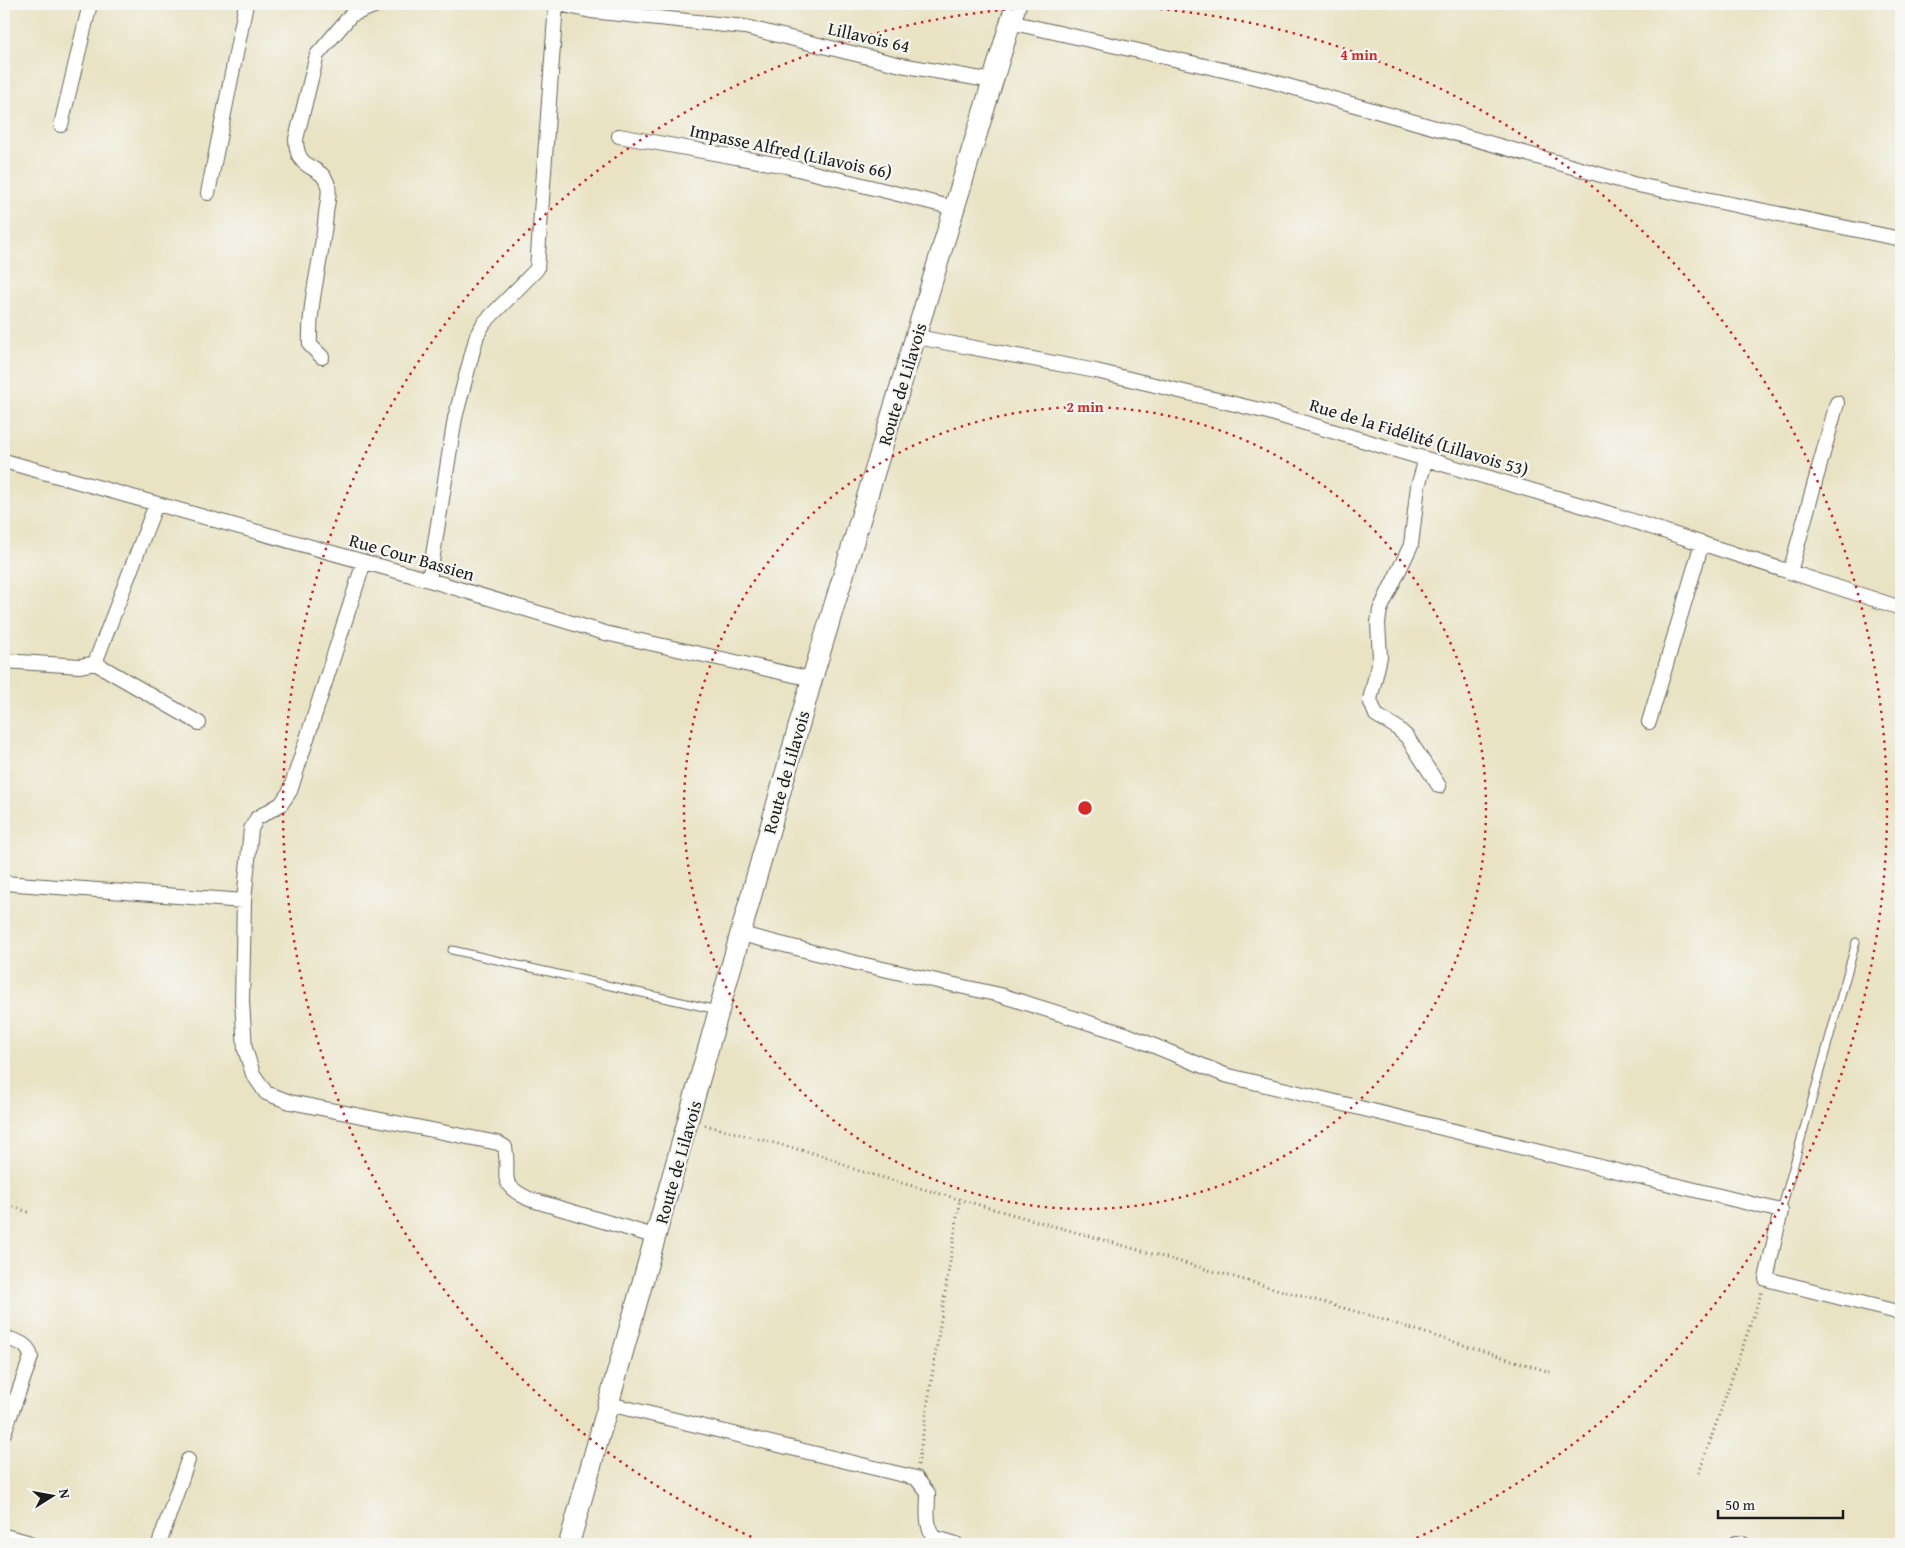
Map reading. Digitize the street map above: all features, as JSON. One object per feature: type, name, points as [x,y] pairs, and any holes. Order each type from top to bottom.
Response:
[{"type":"main road","name":"Route de Lilavois","points":[[570,1544],[690,1122],[812,680],[917,337],[1013,13]]},
{"type":"street","points":[[61,125],[90,4]]},
{"type":"street","points":[[208,193],[246,4]]},
{"type":"street","points":[[322,357],[310,345],[309,324],[325,235],[328,186],[322,175],[303,163],[296,152],[296,139],[317,55],[352,15],[379,4]]},
{"type":"street","points":[[429,580],[455,418],[477,335],[484,323],[537,269],[557,4]]},
{"type":"street","name":"Lillavois 64","points":[[557,4],[591,11],[745,27],[901,65],[993,81]]},
{"type":"street","points":[[1013,13],[1263,79],[1632,184],[1901,239]]},
{"type":"street","name":"Impasse Alfred (Lilavois 66)","points":[[619,136],[786,166],[954,208]]},
{"type":"street","name":"Rue de la Fidélité (Lillavois 53)","points":[[917,337],[1096,371],[1268,412],[1702,544],[1901,608]]},
{"type":"street","points":[[1790,572],[1837,403]]},
{"type":"street","points":[[1426,459],[1418,486],[1411,545],[1380,610],[1378,623],[1380,657],[1370,700],[1376,715],[1396,727],[1407,737],[1439,786]]},
{"type":"street","name":"Rue Cour Bassien","points":[[4,461],[429,580],[605,633],[812,680]]},
{"type":"street","points":[[95,663],[156,504]]},
{"type":"street","points":[[1649,722],[1702,544]]},
{"type":"street","points":[[364,562],[290,791],[281,804],[257,818],[251,829],[244,901],[242,1002],[245,1049],[253,1074],[266,1094],[290,1102],[498,1143],[505,1147],[505,1178],[508,1186],[514,1192],[529,1199],[657,1237]]},
{"type":"street","points":[[4,662],[80,666],[95,663],[199,722]]},
{"type":"street","points":[[4,883],[244,901]]},
{"type":"street","points":[[741,934],[856,964],[1000,995],[1125,1034],[1225,1075],[1781,1211],[1766,1279],[1901,1314]]},
{"type":"street","points":[[4,1337],[26,1345],[31,1357],[8,1404],[4,1433]]},
{"type":"street","points":[[609,1404],[916,1478],[928,1492],[929,1530],[933,1537],[956,1544]]},
{"type":"street","points":[[159,1544],[188,1460]]},
{"type":"street","points":[[4,1538],[27,1544]]},
{"type":"lane","points":[[1781,1211],[1856,942]]},
{"type":"lane","points":[[452,950],[720,1011]]},
{"type":"path","points":[[690,1122],[824,1156],[856,1170],[1368,1315],[1550,1372]]},
{"type":"path","points":[[916,1478],[960,1198]]},
{"type":"path","points":[[4,1203],[28,1212]]},
{"type":"path","points":[[1699,1473],[1766,1279]]}]
